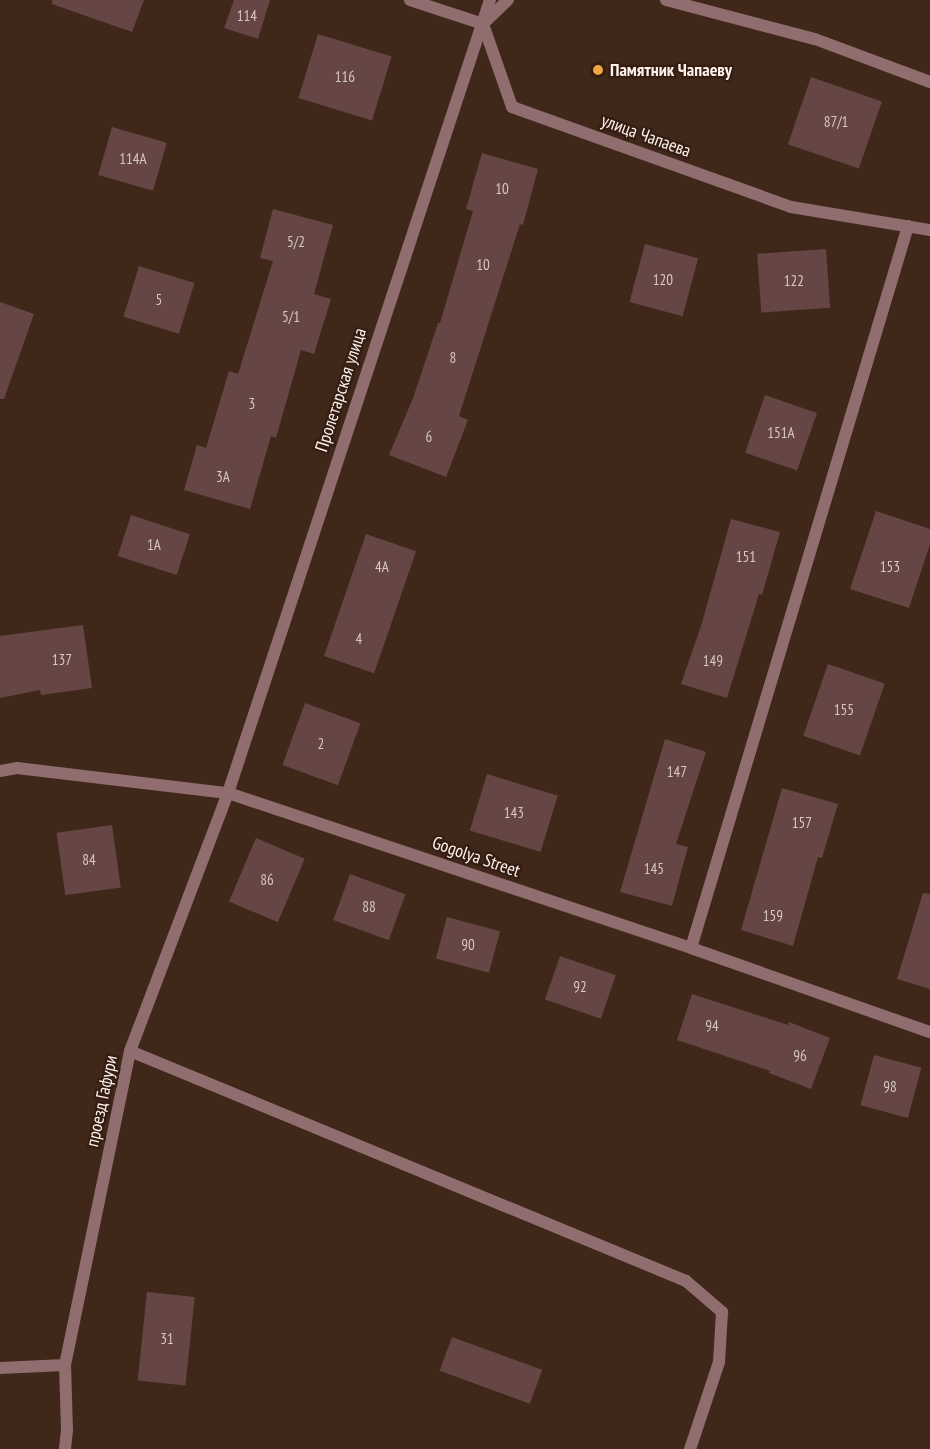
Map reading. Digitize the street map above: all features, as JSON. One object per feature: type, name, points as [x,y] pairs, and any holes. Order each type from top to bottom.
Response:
[{"type":"street","points":[[410,0],[483,24],[508,0]]},
{"type":"street","name":"Пролетарская улица","points":[[228,793],[490,0]]},
{"type":"street","points":[[666,0],[815,39],[930,82]]},
{"type":"street","name":"улица Чапаева","points":[[483,24],[512,107],[792,207],[930,230]]},
{"type":"street","points":[[691,948],[908,226]]},
{"type":"street","name":"Gogolya Street","points":[[0,771],[16,768],[228,793],[691,948],[930,1032]]},
{"type":"street","name":"проезд Гафури","points":[[64,1449],[67,1431],[64,1365],[130,1051],[228,793]]},
{"type":"street","points":[[130,1051],[686,1281],[722,1312],[719,1362],[690,1449]]},
{"type":"street","points":[[0,1368],[64,1365]]},
{"type":"building","points":[[52,0],[144,0],[132,32],[52,4]]},
{"type":"building","points":[[234,0],[270,0],[258,39],[224,28]]},
{"type":"building","points":[[318,34],[392,57],[372,121],[298,98]]},
{"type":"building","points":[[811,77],[882,101],[859,169],[788,144]]},
{"type":"building","points":[[112,127],[167,143],[153,191],[98,175]]},
{"type":"building","points":[[482,153],[538,169],[523,225],[520,224],[459,416],[468,420],[446,477],[389,455],[413,398],[438,323],[440,323],[473,211],[466,209]]},
{"type":"building","points":[[273,209],[333,225],[314,294],[331,299],[314,354],[301,350],[276,438],[271,436],[250,509],[184,490],[197,445],[206,448],[229,371],[238,374],[273,261],[260,258]]},
{"type":"building","points":[[645,244],[698,258],[683,316],[629,302]]},
{"type":"building","points":[[826,249],[830,308],[761,313],[757,254]]},
{"type":"building","points":[[139,266],[194,283],[179,334],[124,317]]},
{"type":"building","points":[[0,302],[34,314],[4,399],[0,399]]},
{"type":"building","points":[[765,395],[817,413],[797,471],[745,453]]},
{"type":"building","points":[[876,511],[930,529],[930,544],[909,608],[850,589]]},
{"type":"building","points":[[131,515],[190,534],[177,575],[118,556]]},
{"type":"building","points":[[731,519],[780,532],[762,595],[759,594],[727,698],[681,684],[701,626]]},
{"type":"building","points":[[366,534],[416,551],[374,673],[324,656]]},
{"type":"building","points":[[83,625],[92,688],[41,695],[40,690],[0,698],[0,636]]},
{"type":"building","points":[[828,664],[885,684],[860,755],[803,736]]},
{"type":"building","points":[[305,703],[360,723],[338,785],[282,765]]},
{"type":"building","points":[[665,739],[706,752],[676,844],[688,847],[672,906],[620,892]]},
{"type":"building","points":[[487,774],[558,796],[541,852],[470,830]]},
{"type":"building","points":[[782,788],[838,804],[822,858],[818,857],[793,946],[741,930]]},
{"type":"building","points":[[112,825],[121,887],[65,895],[57,833]]},
{"type":"building","points":[[256,838],[305,859],[278,922],[229,902]]},
{"type":"building","points":[[350,874],[405,894],[389,940],[333,920]]},
{"type":"building","points":[[923,893],[930,894],[930,989],[897,979]]},
{"type":"building","points":[[447,917],[500,931],[489,973],[436,959]]},
{"type":"building","points":[[560,956],[616,975],[601,1019],[545,999]]},
{"type":"building","points":[[692,994],[788,1025],[789,1022],[830,1038],[811,1089],[769,1073],[770,1071],[677,1040]]},
{"type":"building","points":[[874,1055],[921,1068],[908,1118],[861,1105]]},
{"type":"building","points":[[147,1292],[195,1297],[185,1386],[138,1381]]},
{"type":"building","points":[[452,1337],[542,1370],[530,1404],[440,1371]]},
{"type":"place","name":"Памятник Чапаеву","points":[[598,70]]}]
